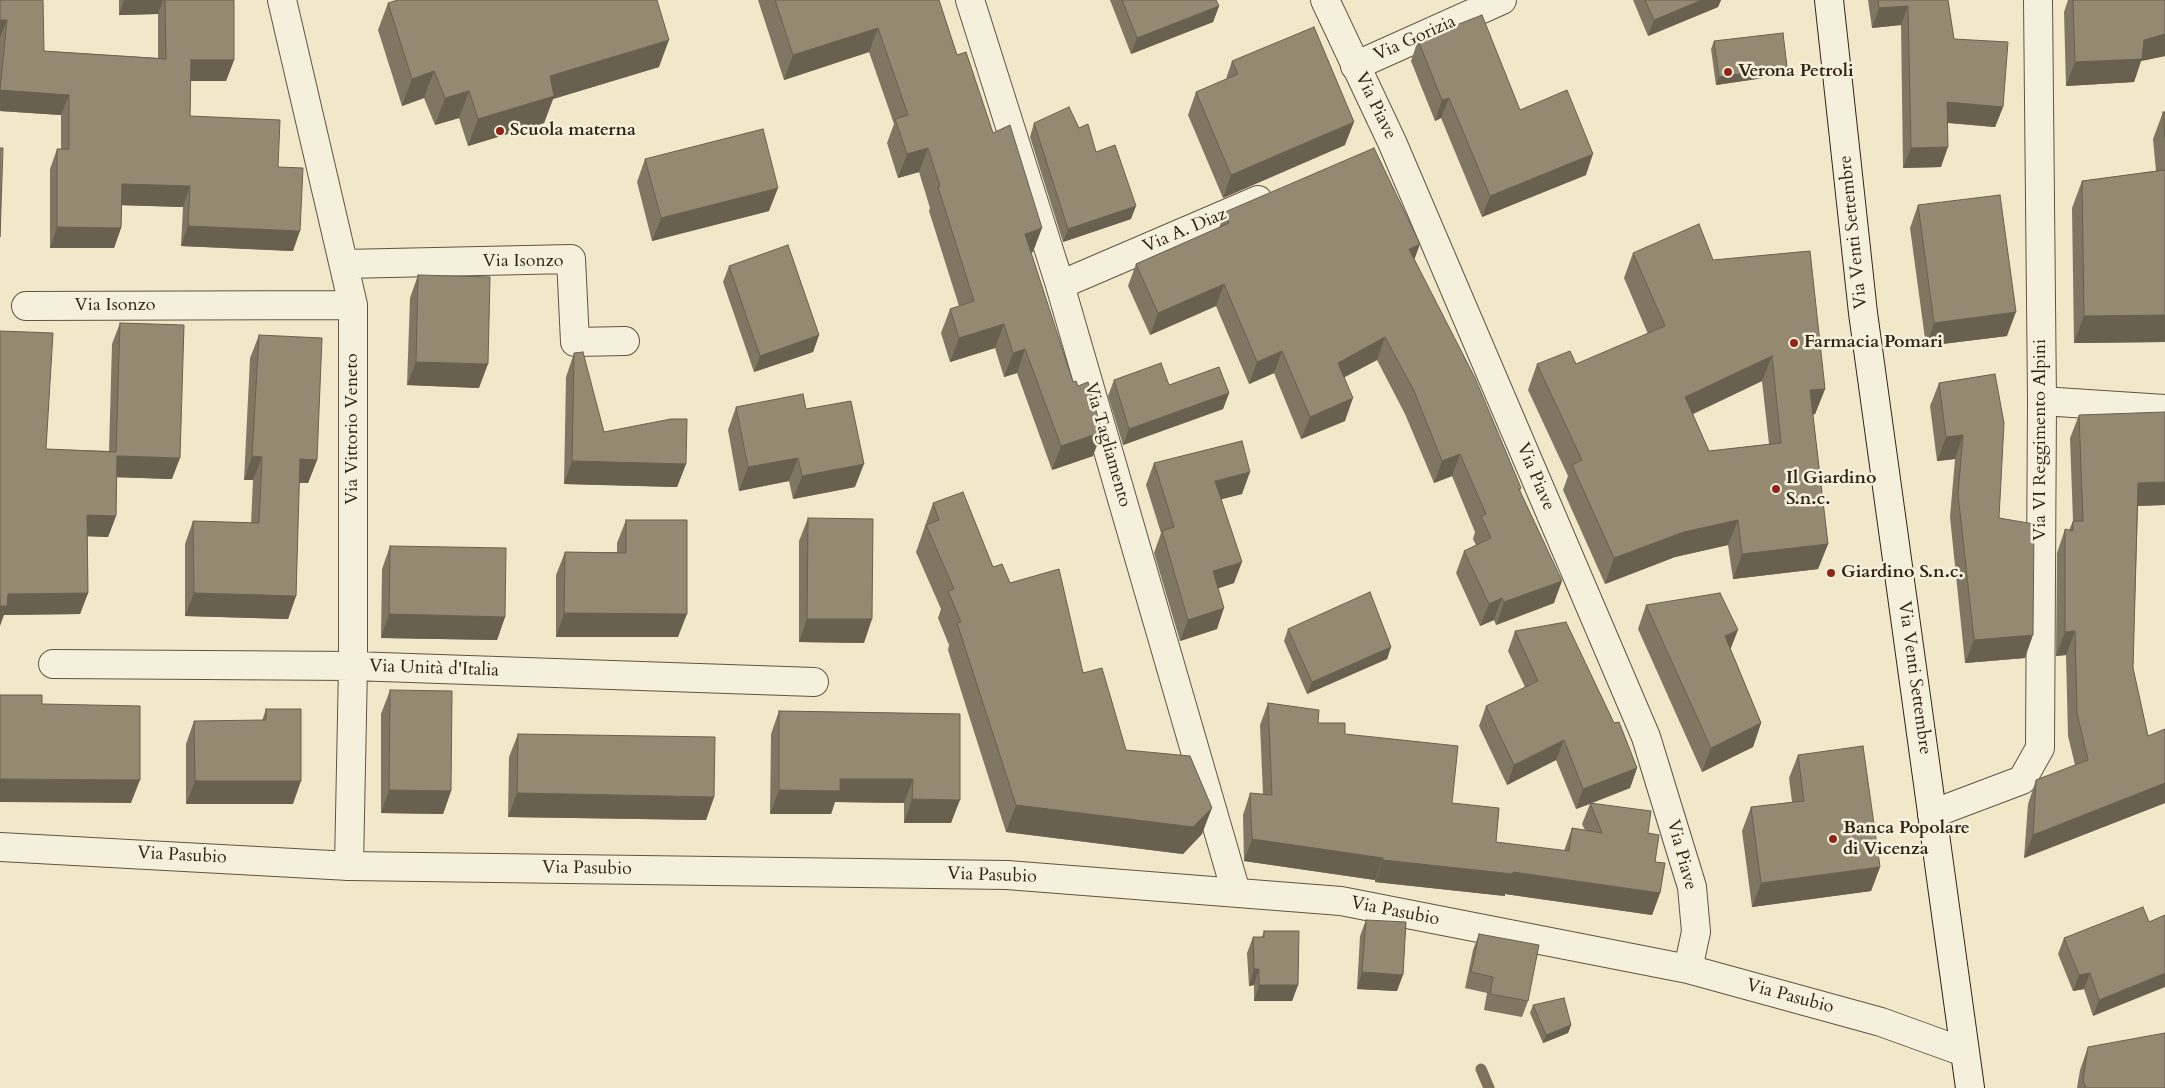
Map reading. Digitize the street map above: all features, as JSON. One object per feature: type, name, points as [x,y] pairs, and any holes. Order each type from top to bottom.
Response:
[{"type":"street","name":"Via Vittorio Veneto","points":[[282,0],[353,305],[353,666],[349,866]]},
{"type":"street","name":"Via Tagliamento","points":[[970,0],[1060,285],[1236,892]]},
{"type":"street","name":"Via Piave","points":[[1325,0],[1355,66],[1382,147],[1646,737],[1692,887],[1696,932],[1688,969]]},
{"type":"street","name":"Via Gorizia","points":[[1355,66],[1502,0]]},
{"type":"street","name":"Via Venti Settembre","points":[[1828,0],[1863,313],[1970,1088]]},
{"type":"street","name":"Via VI Reggimento Alpini","points":[[1932,814],[2022,780],[2040,748],[2042,401],[2038,0]]},
{"type":"street","name":"Via A. Diaz","points":[[1060,285],[1280,191]]},
{"type":"street","name":"Via Isonzo","points":[[344,264],[571,259],[576,342],[625,341]]},
{"type":"street","name":"Via Isonzo","points":[[26,306],[353,305]]},
{"type":"street","points":[[2042,401],[2165,409]]},
{"type":"street","name":"Via Unità d'Italia","points":[[54,664],[353,666],[814,682]]},
{"type":"street","name":"Via Pasubio","points":[[0,846],[349,866],[1007,875],[1341,901],[1688,969],[1881,1022],[1964,1052]]},
{"type":"building","points":[[0,0],[43,0],[44,51],[166,59],[165,0],[234,0],[234,60],[191,60],[190,116],[280,120],[278,167],[303,168],[300,231],[188,226],[190,186],[122,184],[121,228],[57,227],[57,149],[69,149],[69,95],[0,90],[7,20],[0,20]]},
{"type":"building","points":[[398,0],[657,0],[669,40],[550,76],[554,96],[478,119],[469,91],[445,98],[434,71],[412,79],[388,3]]},
{"type":"building","points":[[775,0],[939,0],[957,55],[966,52],[993,133],[1010,125],[1042,228],[1025,234],[1073,382],[1076,381],[1078,386],[1088,382],[1102,432],[1061,446],[1025,349],[1013,353],[1004,324],[959,338],[950,309],[974,301],[938,187],[940,186],[928,148],[907,154],[895,119],[908,115],[878,28],[793,55]]},
{"type":"building","points":[[1122,0],[1216,0],[1219,6],[1137,38]]},
{"type":"building","points":[[1645,0],[1702,0],[1654,20]]},
{"type":"building","points":[[1878,0],[1948,0],[1954,39],[2008,42],[2003,107],[1947,102],[1948,147],[1911,148],[1908,6],[1879,8]]},
{"type":"building","points":[[2073,0],[2165,0],[2165,34],[2144,40],[2142,59],[2075,62]]},
{"type":"building","points":[[1482,15],[1520,110],[1567,90],[1593,154],[1490,196],[1449,98],[1442,100],[1418,40]]},
{"type":"building","points":[[1314,27],[1354,122],[1231,175],[1196,92],[1238,74],[1232,61]]},
{"type":"building","points":[[1783,33],[1787,67],[1719,77],[1714,41]]},
{"type":"building","points":[[1069,107],[1079,128],[1088,124],[1096,152],[1115,145],[1136,206],[1068,229],[1034,123]]},
{"type":"building","points":[[2163,112],[2165,112],[2165,138]]},
{"type":"building","points":[[763,129],[778,188],[661,218],[645,159]]},
{"type":"building","points":[[0,148],[3,148],[0,237]]},
{"type":"building","points":[[1374,148],[1420,244],[1409,249],[1475,378],[1521,488],[1519,489],[1562,581],[1504,602],[1502,598],[1489,604],[1464,551],[1491,538],[1481,516],[1486,514],[1460,454],[1442,461],[1414,391],[1385,337],[1338,363],[1353,398],[1310,417],[1282,351],[1257,362],[1224,284],[1158,313],[1136,264],[1229,223],[1225,212]]},
{"type":"building","points":[[2165,170],[2165,315],[2084,316],[2082,181]]},
{"type":"building","points":[[2000,195],[2016,312],[1934,323],[1918,205]]},
{"type":"building","points":[[1699,224],[1713,260],[1810,251],[1825,389],[1810,390],[1828,544],[1742,554],[1738,520],[1684,532],[1614,558],[1572,465],[1582,460],[1537,364],[1570,351],[1576,364],[1665,326],[1633,253]],"holes":[[[1772,356],[1781,443],[1709,451],[1685,397]]]},
{"type":"building","points":[[788,245],[819,335],[760,356],[729,266]]},
{"type":"building","points":[[418,275],[490,277],[488,364],[416,362]]},
{"type":"building","points":[[120,323],[184,325],[180,458],[117,456],[116,516],[87,515],[88,593],[8,594],[7,606],[0,606],[0,331],[53,333],[46,449],[116,452]]},
{"type":"building","points":[[259,335],[322,338],[317,460],[300,459],[296,596],[194,593],[193,521],[259,523],[262,457],[252,456]]},
{"type":"building","points":[[583,352],[604,432],[671,419],[687,419],[686,464],[572,461],[574,353]]},
{"type":"building","points":[[1161,363],[1169,385],[1219,367],[1229,393],[1129,429],[1114,380]]},
{"type":"building","points":[[1995,374],[2004,423],[1999,518],[2034,524],[2033,635],[1974,640],[1958,494],[1963,435],[1946,437],[1939,383]]},
{"type":"building","points":[[803,394],[806,409],[851,401],[864,464],[802,476],[798,458],[748,467],[736,407]]},
{"type":"building","points":[[2165,412],[2165,482],[2138,483],[2133,668],[2148,736],[2165,729],[2165,783],[2033,835],[2036,780],[2088,760],[2077,713],[2075,631],[2065,632],[2065,529],[2073,531],[2073,521],[2083,521],[2079,415]]},
{"type":"building","points":[[1242,441],[1250,472],[1215,481],[1242,562],[1213,571],[1224,608],[1188,620],[1162,531],[1174,527],[1154,463]]},
{"type":"building","points":[[963,492],[993,567],[1002,564],[1010,583],[1059,569],[1083,673],[1102,668],[1126,750],[1190,756],[1212,808],[1193,827],[1016,805],[957,623],[961,622],[948,591],[954,589],[926,525],[939,520],[933,503]]},
{"type":"building","points":[[808,518],[873,519],[872,619],[807,619]]},
{"type":"building","points":[[626,520],[687,520],[687,614],[564,613],[565,552],[626,553]]},
{"type":"building","points":[[390,546],[506,548],[505,617],[389,614]]},
{"type":"building","points":[[1370,592],[1391,647],[1312,682],[1288,629]]},
{"type":"building","points":[[1720,593],[1738,630],[1725,636],[1761,723],[1711,748],[1646,605]]},
{"type":"building","points":[[1566,622],[1614,723],[1619,722],[1637,768],[1583,789],[1564,740],[1514,765],[1486,706],[1538,681],[1515,631]]},
{"type":"building","points":[[390,690],[452,691],[451,791],[389,790]]},
{"type":"building","points":[[0,695],[42,695],[42,704],[140,706],[140,780],[0,779]]},
{"type":"building","points":[[1268,703],[1319,710],[1318,723],[1345,723],[1345,734],[1458,746],[1452,803],[1499,808],[1496,842],[1569,851],[1572,828],[1602,833],[1590,803],[1651,811],[1648,833],[1659,835],[1655,862],[1665,863],[1660,893],[1513,872],[1513,874],[1383,860],[1383,858],[1252,839],[1250,793],[1272,795]]},
{"type":"building","points":[[266,709],[301,709],[301,781],[195,781],[194,721],[266,720]]},
{"type":"building","points":[[779,711],[960,714],[960,800],[912,799],[913,779],[840,779],[840,791],[779,790]]},
{"type":"building","points":[[518,734],[715,737],[714,797],[517,793]]},
{"type":"building","points":[[1863,746],[1880,867],[1761,883],[1751,807],[1804,801],[1798,755]]},
{"type":"building","points":[[2143,907],[2149,922],[2165,915],[2165,973],[2099,1000],[2090,973],[2079,975],[2064,938]]},
{"type":"building","points":[[1366,920],[1406,922],[1403,975],[1362,972]]},
{"type":"building","points":[[1264,931],[1299,931],[1298,985],[1259,985],[1259,969],[1254,969],[1253,937],[1264,937]]},
{"type":"building","points":[[1479,934],[1539,945],[1528,1001],[1490,994],[1493,977],[1471,972]]},
{"type":"building","points":[[1564,998],[1571,1025],[1546,1035],[1533,1005]]},
{"type":"building","points":[[2165,1033],[2165,1088],[2086,1088],[2083,1081],[2088,1047]]},
{"type":"waterway","points":[[1481,1069],[1489,1088]]},
{"type":"place","name":"Verona Petroli","points":[[1728,72]]},
{"type":"place","name":"Scuola materna","points":[[500,131]]},
{"type":"place","name":"Farmacia Pomari","points":[[1794,343]]},
{"type":"place","name":"Il Giardino S.n.c.","points":[[1776,489]]},
{"type":"place","name":"Giardino S.n.c.","points":[[1831,573]]},
{"type":"place","name":"Banca Popolare di Vicenza","points":[[1833,839]]}]
